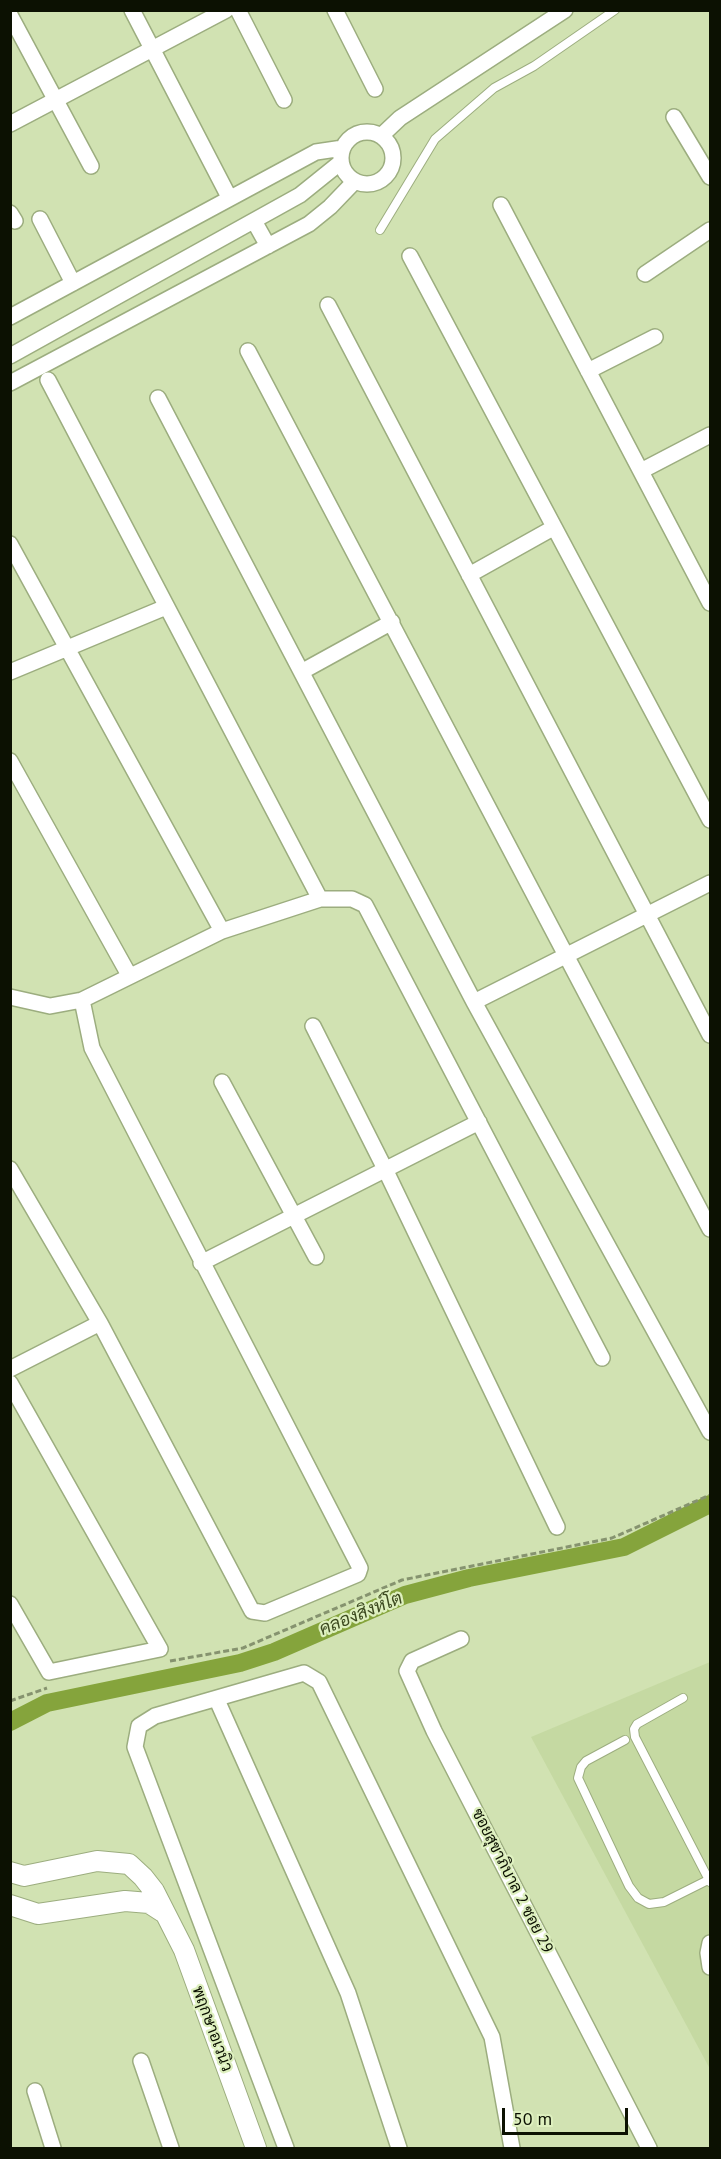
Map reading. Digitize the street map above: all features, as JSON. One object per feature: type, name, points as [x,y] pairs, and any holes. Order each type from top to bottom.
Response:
[{"type":"street","points":[[132,10],[229,197]]},
{"type":"street","points":[[10,124],[226,10]]},
{"type":"street","points":[[238,10],[284,100]]},
{"type":"street","points":[[335,10],[375,89]]},
{"type":"street","points":[[381,136],[400,118],[565,10]]},
{"type":"street","points":[[10,15],[91,166]]},
{"type":"street","points":[[674,117],[711,177]]},
{"type":"street","points":[[10,356],[300,195],[342,155],[351,137],[359,132],[368,131],[381,136],[391,145],[394,154],[390,172],[376,183],[367,184],[355,181],[344,170],[342,155]]},
{"type":"street","points":[[10,317],[315,152],[342,155]]},
{"type":"street","points":[[10,383],[309,224],[330,207],[355,181]]},
{"type":"street","points":[[501,206],[711,603]]},
{"type":"street","points":[[40,219],[73,283]]},
{"type":"street","points":[[254,221],[267,246]]},
{"type":"street","points":[[645,274],[711,230]]},
{"type":"street","points":[[410,256],[553,528],[711,820]]},
{"type":"street","points":[[328,305],[711,1035]]},
{"type":"street","points":[[50,334],[62,356]]},
{"type":"street","points":[[588,371],[655,337]]},
{"type":"street","points":[[248,351],[711,1228]]},
{"type":"street","points":[[48,380],[320,898]]},
{"type":"street","points":[[159,398],[474,1002],[711,1432]]},
{"type":"street","points":[[641,471],[711,435]]},
{"type":"street","points":[[469,575],[553,528]]},
{"type":"street","points":[[10,544],[222,931]]},
{"type":"street","points":[[10,672],[166,607]]},
{"type":"street","points":[[303,671],[392,622]]},
{"type":"street","points":[[10,762],[129,975]]},
{"type":"street","points":[[474,1002],[711,883]]},
{"type":"street","points":[[10,998],[50,1006],[82,1000],[222,931],[320,898],[352,899],[365,906],[602,1359]]},
{"type":"street","points":[[10,1169],[100,1323],[252,1611],[265,1613],[352,1578],[360,1568],[92,1048],[82,1000]]},
{"type":"street","points":[[312,1026],[385,1168],[557,1527]]},
{"type":"street","points":[[222,1082],[316,1257]]},
{"type":"street","points":[[201,1263],[479,1122]]},
{"type":"street","points":[[10,1370],[100,1323]]},
{"type":"street","points":[[10,1383],[159,1649],[49,1672],[10,1604]]},
{"type":"street","name":"ซอยสุขาภิบาล 2 ซอย 29","points":[[461,1640],[412,1660],[407,1671],[434,1731],[649,2148]]},
{"type":"street","points":[[286,2148],[135,1747],[139,1726],[155,1716],[217,1700],[304,1673],[320,1682],[492,2037],[512,2148]]},
{"type":"street","points":[[217,1700],[348,1993],[399,2148]]},
{"type":"street","name":"พฤกษาอเวนิว","points":[[10,1872],[24,1876],[97,1861],[129,1864],[154,1891],[184,1950],[256,2148]]},
{"type":"street","points":[[10,1905],[38,1914],[125,1901],[149,1903],[163,1912]]},
{"type":"street","points":[[711,1943],[708,1953],[711,1967]]},
{"type":"street","points":[[141,2061],[171,2148]]},
{"type":"street","points":[[35,2091],[53,2148]]},
{"type":"lane","points":[[380,230],[435,139],[494,88],[534,66],[615,10]]},
{"type":"lane","points":[[625,1740],[586,1761],[581,1767],[578,1778],[629,1886],[638,1898],[649,1904],[664,1902],[710,1881],[635,1737],[634,1729],[637,1724],[683,1698]]},
{"type":"path","points":[[165,1662],[243,1647],[402,1580],[612,1538],[711,1495]]},
{"type":"path","points":[[10,1701],[53,1687]]},
{"type":"shaded area","points":[[710,1662],[710,2069],[531,1737]]},
{"type":"waterway","name":"คลองสิงห์โต","points":[[10,1722],[47,1703],[240,1663],[274,1652],[405,1595],[469,1578],[624,1547],[710,1504]]}]
